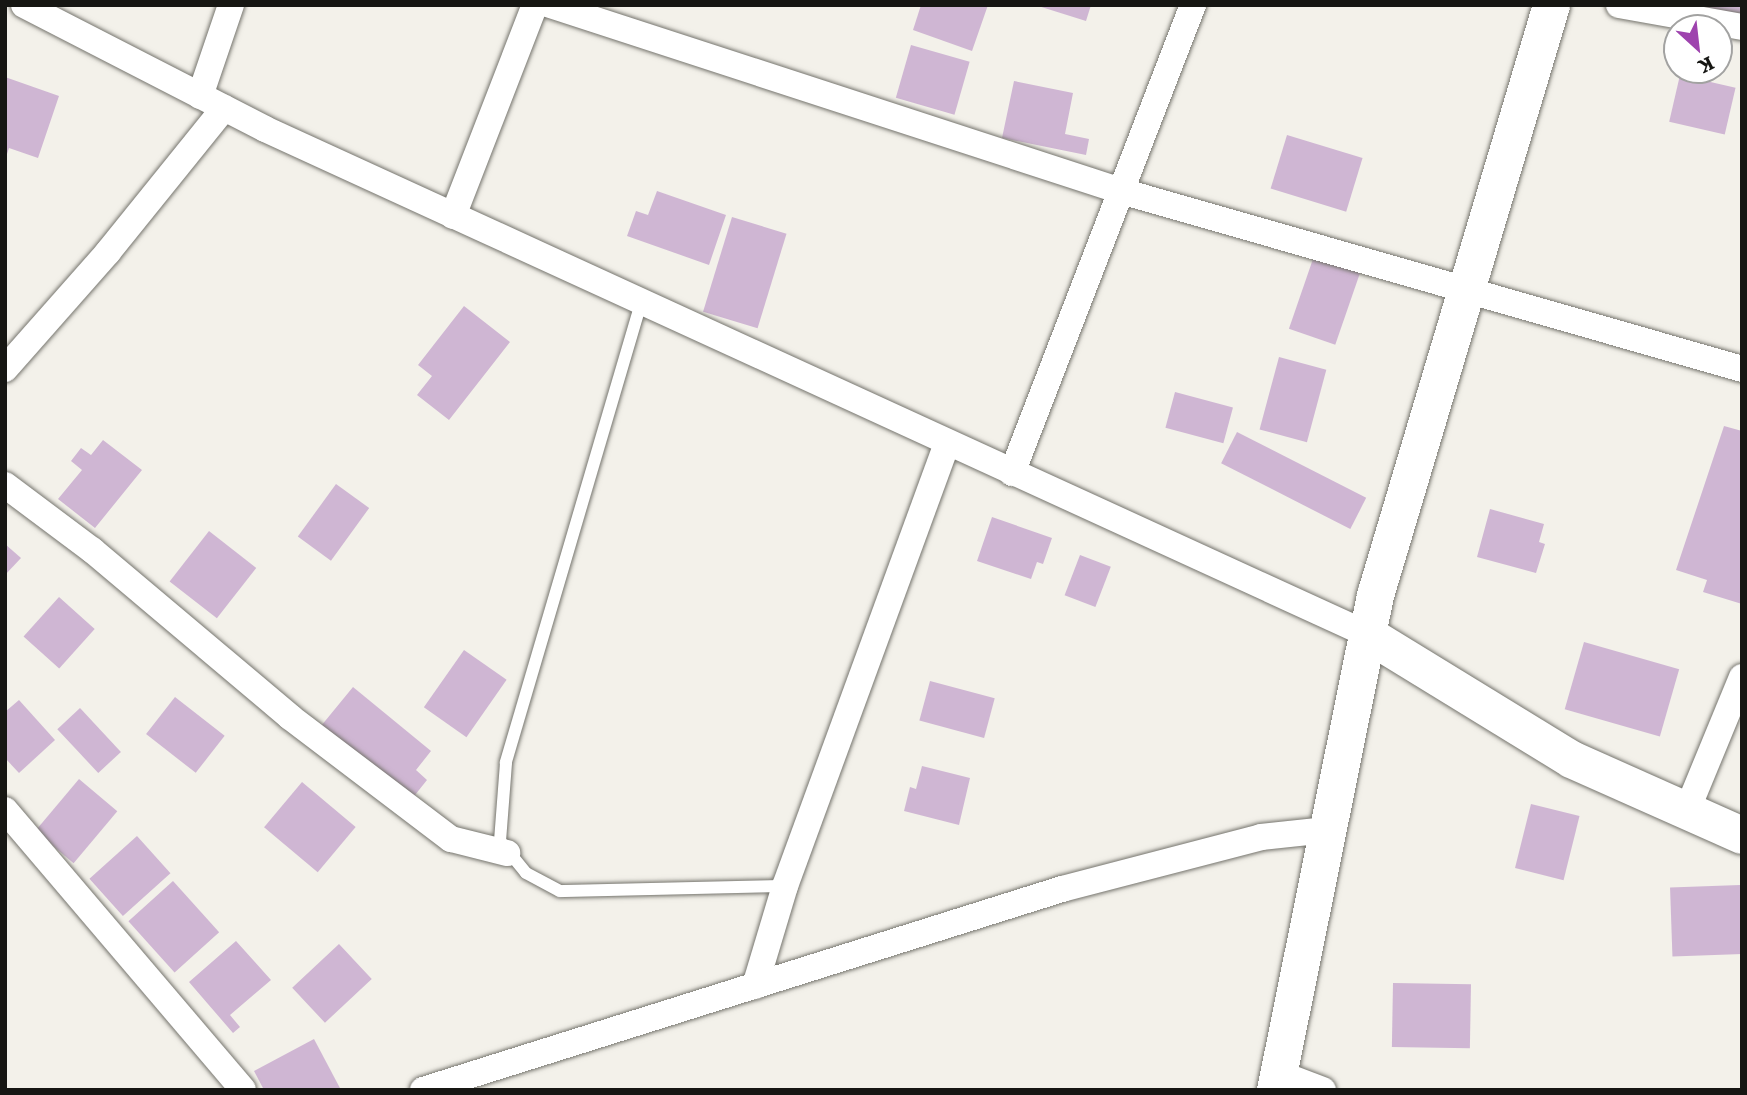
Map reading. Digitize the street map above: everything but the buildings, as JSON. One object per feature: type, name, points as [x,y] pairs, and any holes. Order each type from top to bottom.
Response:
[{"type":"main road","points":[[1276,1081],[1367,635],[1551,5]]},
{"type":"main road","points":[[1367,635],[1571,759],[1686,813],[1742,835]]},
{"type":"street","points":[[24,5],[224,108],[453,216],[1367,635]]},
{"type":"street","points":[[200,96],[231,5]]},
{"type":"street","points":[[453,216],[535,5]]},
{"type":"street","points":[[550,5],[1121,191],[1467,287],[1742,369]]},
{"type":"street","points":[[1012,473],[1193,5]]},
{"type":"street","points":[[1619,5],[1742,27]]},
{"type":"street","points":[[5,369],[108,252],[224,108]]},
{"type":"street","points":[[755,986],[785,886],[947,443]]},
{"type":"street","points":[[5,485],[92,550],[290,717],[452,839],[508,853]]},
{"type":"street","points":[[1686,813],[1742,677]]},
{"type":"street","points":[[5,810],[208,1043],[243,1090]]},
{"type":"street","points":[[423,1090],[1062,888],[1261,837],[1327,830]]},
{"type":"street","points":[[1276,1081],[1322,1090]]},
{"type":"lane","points":[[641,303],[506,763],[498,828],[508,853],[526,873],[560,891],[785,886]]}]
